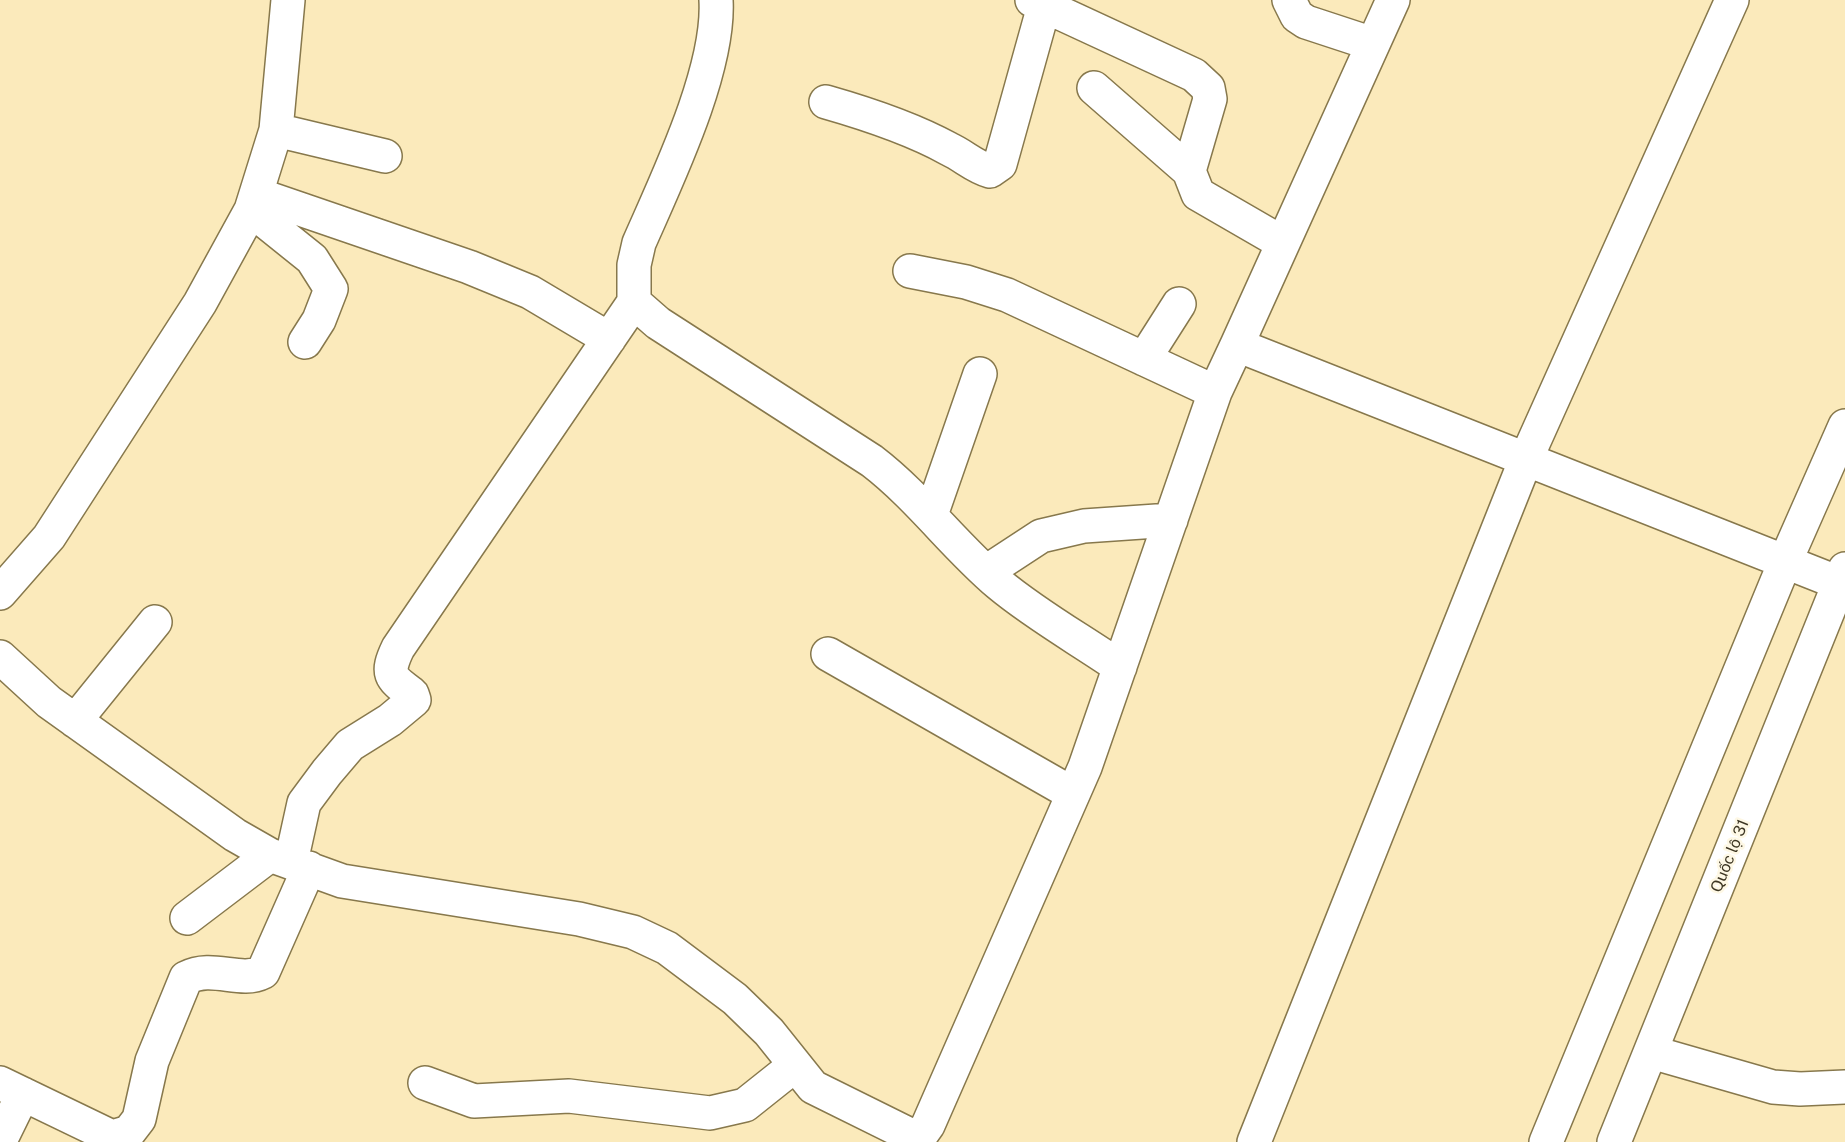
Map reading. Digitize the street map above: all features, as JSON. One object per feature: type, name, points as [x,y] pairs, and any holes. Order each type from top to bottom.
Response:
[{"type":"main road","points":[[0,593],[49,537],[200,303],[254,202],[276,130],[288,0]]},
{"type":"main road","points":[[0,1141],[12,1088],[112,1137],[129,1132],[139,1119],[152,1061],[186,978],[196,972],[217,972],[254,977],[263,972],[304,802],[350,745],[390,720],[414,700],[412,694],[393,681],[391,676],[393,659],[398,648],[634,302],[634,265],[639,243],[693,112],[714,38],[716,0]]},
{"type":"main road","points":[[1289,0],[1296,16],[1306,22],[1373,44]]},
{"type":"main road","points":[[0,657],[49,702],[235,835],[290,862],[342,881],[579,919],[633,932],[667,948],[735,999],[769,1032],[813,1087],[917,1141],[928,1125],[1073,794],[1215,392],[1281,242],[1394,0]]},
{"type":"main road","points":[[1254,1142],[1526,459],[1732,0]]},
{"type":"main road","points":[[826,102],[909,131],[950,149],[979,168],[990,171],[1000,164],[1038,3],[1194,75],[1208,88],[1210,99],[1189,171]]},
{"type":"main road","points":[[1094,88],[1189,171],[1198,194],[1281,242]]},
{"type":"main road","points":[[276,130],[385,156]]},
{"type":"main road","points":[[254,202],[469,267],[520,288],[609,339]]},
{"type":"main road","points":[[254,202],[312,259],[331,289],[319,320],[305,342]]},
{"type":"main road","points":[[910,271],[966,282],[1007,295],[1215,392]]},
{"type":"main road","points":[[634,302],[658,323],[872,461],[899,482],[959,548],[1001,586],[1120,666]]},
{"type":"main road","points":[[1144,359],[1179,303]]},
{"type":"main road","points":[[1237,345],[1785,561],[1842,576]]},
{"type":"main road","points":[[931,515],[980,374]]},
{"type":"main road","points":[[1545,1142],[1785,561],[1845,426]]},
{"type":"main road","points":[[986,572],[1041,536],[1084,526],[1171,520]]},
{"type":"main road","name":"Quốc lộ 31","points":[[1614,1142],[1842,576]]},
{"type":"main road","points":[[75,721],[155,622]]},
{"type":"main road","points":[[828,654],[1073,794]]},
{"type":"main road","points":[[186,918],[290,862]]},
{"type":"main road","points":[[1651,1052],[1773,1087],[1800,1089],[1845,1087]]},
{"type":"main road","points":[[425,1083],[474,1101],[568,1096],[711,1113],[746,1105],[795,1066]]}]
